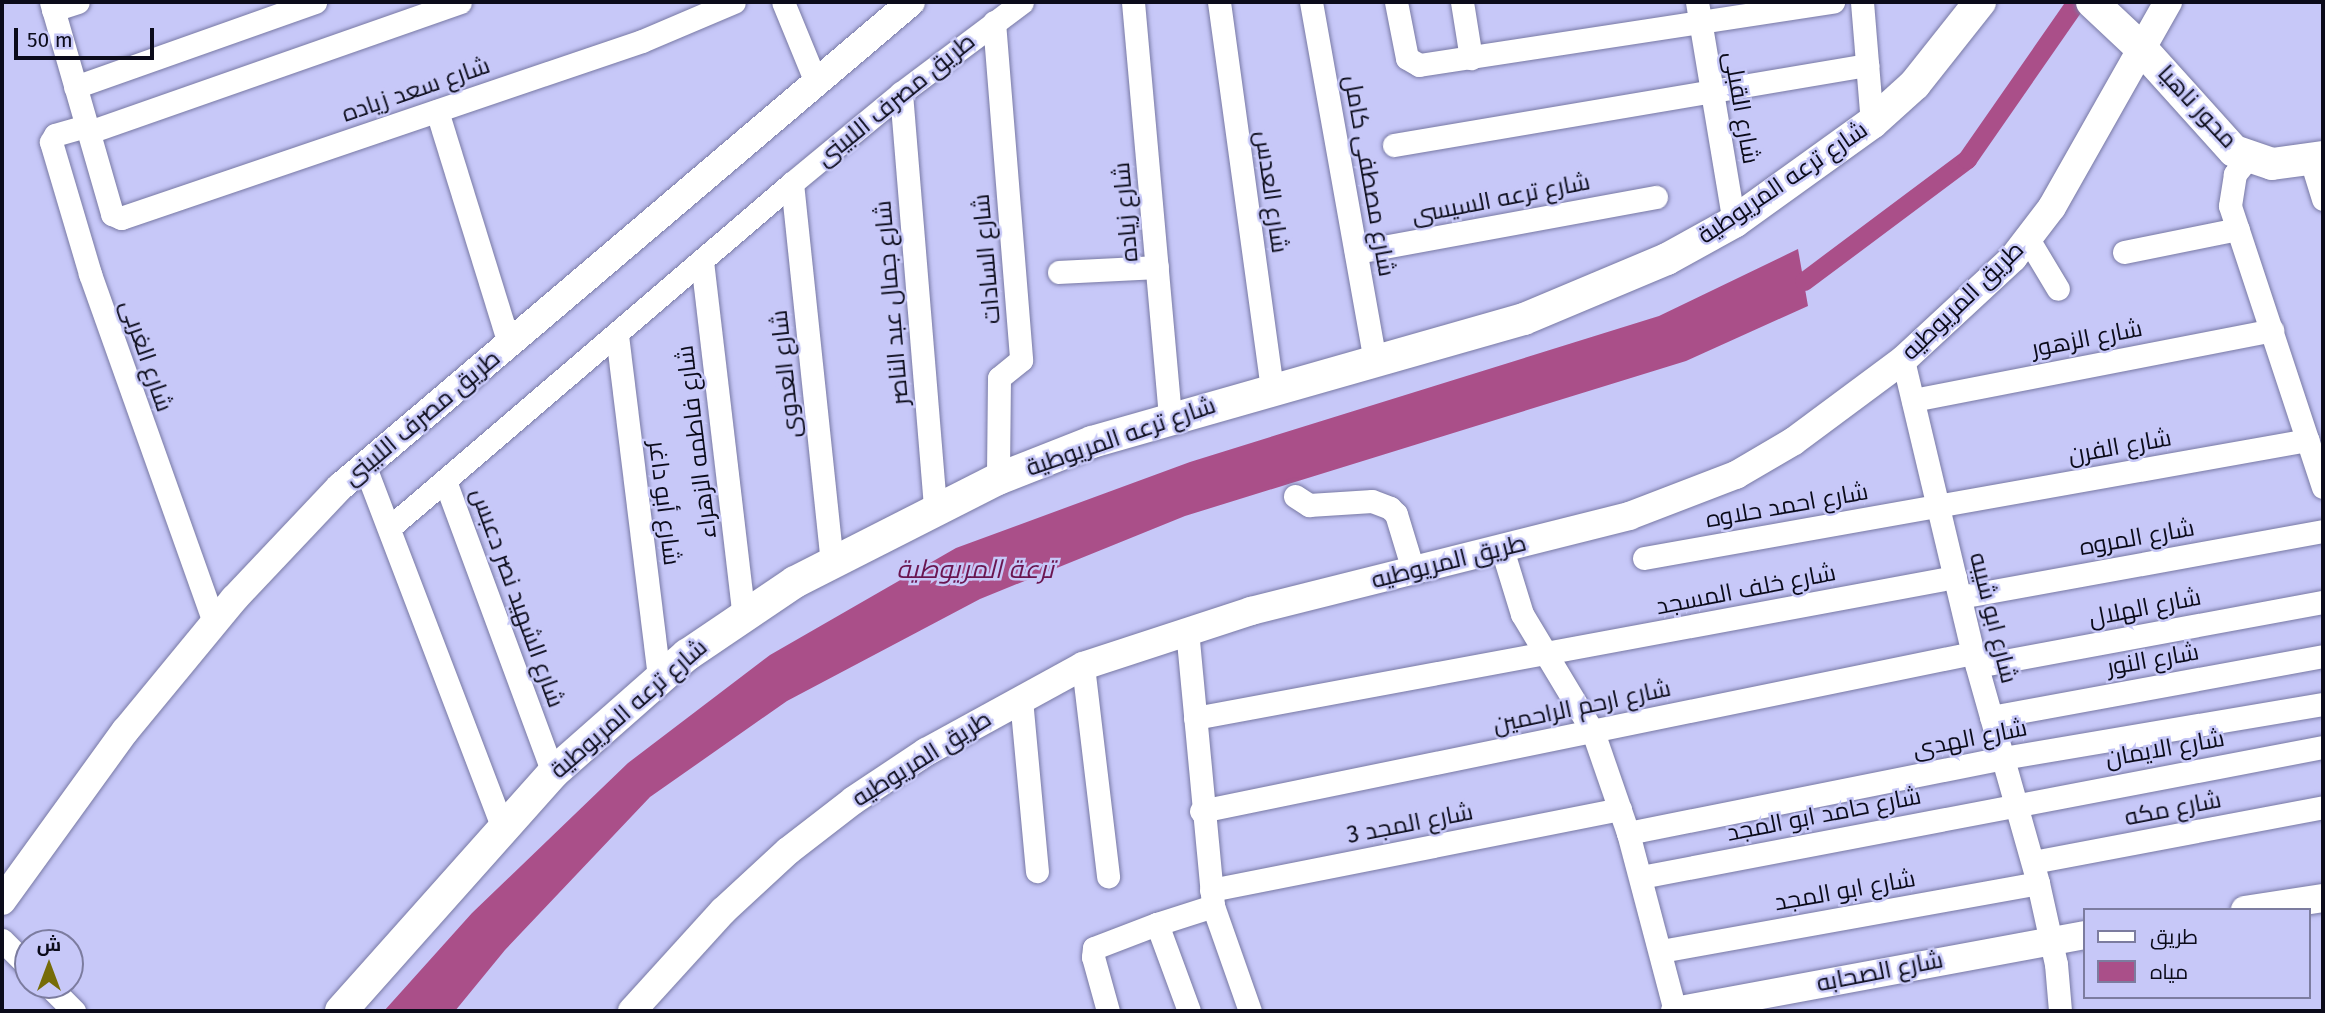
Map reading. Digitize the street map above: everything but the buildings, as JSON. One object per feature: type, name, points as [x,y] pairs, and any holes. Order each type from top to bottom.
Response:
[{"type":"main road","name":"شارع ترعه المريوطية","points":[[341,1011],[553,773],[659,678],[744,617],[832,561],[998,479],[1170,417],[1524,319],[1596,291],[1734,222],[1872,123],[1915,84],[1980,2]]},
{"type":"main road","name":"محور ناهيا","points":[[2092,2],[2142,48],[2219,139],[2248,158],[2272,164],[2317,159]]},
{"type":"street","points":[[78,2],[52,6],[87,129],[460,2]]},
{"type":"street","points":[[75,87],[315,2]]},
{"type":"street","name":"شارع سعد زياده","points":[[87,129],[112,214],[130,216],[642,41],[734,2]]},
{"type":"street","points":[[783,2],[815,80]]},
{"type":"street","name":"طريق مصرف اللبينى","points":[[2,901],[126,730],[214,623],[340,487],[815,80],[911,2]]},
{"type":"street","name":"طريق مصرف اللبينى","points":[[388,528],[792,183],[901,93],[1022,2]]},
{"type":"street","name":"شارع زياده","points":[[1133,2],[1170,417]]},
{"type":"street","name":"شارع العدس","points":[[1219,2],[1272,389]]},
{"type":"street","name":"شارع مصطفى كامل","points":[[1311,2],[1376,360]]},
{"type":"street","points":[[1396,2],[1412,64],[1471,58],[1698,12],[1833,2]]},
{"type":"street","points":[[1462,2],[1471,58]]},
{"type":"street","points":[[1862,2],[1872,123]]},
{"type":"street","name":"طريق المريوطيه","points":[[636,1010],[723,911],[788,851],[895,772],[1083,666],[1187,630],[1629,516],[1735,475],[1857,398],[1964,307],[2028,239],[2052,207],[2168,2]]},
{"type":"street","name":"شارع القبلى","points":[[1698,12],[1734,222]]},
{"type":"street","name":"شارع السادات","points":[[994,22],[1021,360],[999,379],[998,479]]},
{"type":"street","points":[[1395,145],[1867,65]]},
{"type":"street","name":"شارع جمال عبد الناصر","points":[[901,93],[935,509]]},
{"type":"street","points":[[437,111],[509,344]]},
{"type":"street","name":"شارع الغربى","points":[[87,129],[55,135],[51,142],[90,274],[214,623]]},
{"type":"street","points":[[2248,158],[2232,184],[2231,206],[2322,479]]},
{"type":"street","points":[[2317,159],[2323,199]]},
{"type":"street","name":"شارع العدوى","points":[[792,183],[832,561]]},
{"type":"street","name":"شارع ترعه السيسى","points":[[1356,252],[1656,197]]},
{"type":"street","points":[[2124,252],[2238,229]]},
{"type":"street","points":[[2028,239],[2058,289]]},
{"type":"street","name":"شارع فاطمه الزهراء","points":[[702,261],[744,617]]},
{"type":"street","points":[[1059,272],[1157,267]]},
{"type":"street","name":"شارع الزهور","points":[[1913,400],[2272,330]]},
{"type":"street","name":"شارع أبو داغر","points":[[617,335],[659,678]]},
{"type":"street","name":"شارع ابو شيبه","points":[[1903,360],[1975,659],[2036,873],[2060,1011]]},
{"type":"street","name":"شارع الفرن","points":[[1940,505],[2308,440]]},
{"type":"street","points":[[365,467],[503,828]]},
{"type":"street","name":"شارع الشهيد نصر دعبس","points":[[445,481],[553,773]]},
{"type":"street","points":[[1295,496],[1309,505],[1372,501],[1390,508],[1396,514],[1413,570]]},
{"type":"street","name":"شارع احمد حلاوه","points":[[1644,558],[1940,505]]},
{"type":"street","name":"شارع المروه","points":[[1957,587],[2323,531]]},
{"type":"street","points":[[1502,549],[1512,593],[1593,732],[1641,877],[1675,1011]]},
{"type":"street","name":"شارع خلف المسجد","points":[[1195,718],[1547,654],[1957,587]]},
{"type":"street","name":"شارع الهلال","points":[[1975,659],[2323,602]]},
{"type":"street","points":[[1187,630],[1201,811],[1212,898],[1250,1011]]},
{"type":"street","name":"شارع النور","points":[[1992,717],[2323,656]]},
{"type":"street","name":"شارع ارحم الراحمين","points":[[1201,811],[1975,659]]},
{"type":"street","points":[[1083,666],[1108,877]]},
{"type":"street","points":[[1021,699],[1037,871]]},
{"type":"street","name":"شارع الهدى","points":[[1628,833],[2003,758],[2323,704]]},
{"type":"street","name":"شارع الايمان","points":[[2016,803],[2323,747]]},
{"type":"street","name":"شارع حامد ابو المجد","points":[[1641,877],[2016,803]]},
{"type":"street","name":"شارع مكه","points":[[2036,873],[2323,807]]},
{"type":"street","name":"شارع المجد 3","points":[[1108,1011],[1094,948],[1157,924],[1212,898],[1619,809]]},
{"type":"street","name":"شارع ابو المجد","points":[[1661,951],[2036,873]]},
{"type":"street","points":[[2258,908],[2323,898]]},
{"type":"street","points":[[1157,924],[1189,1011]]},
{"type":"street","name":"شارع الصحابه","points":[[1675,1011],[2084,935]]},
{"type":"water","name":"ترعة المريوطية","points":[[1798,249],[1808,306],[1686,361],[1185,516],[980,599],[787,701],[650,797],[505,950],[455,1011],[384,1011],[472,913],[628,763],[770,655],[956,548],[1190,462],[1659,316]]},
{"type":"waterway","points":[[1804,281],[1967,159],[2076,2]]}]
